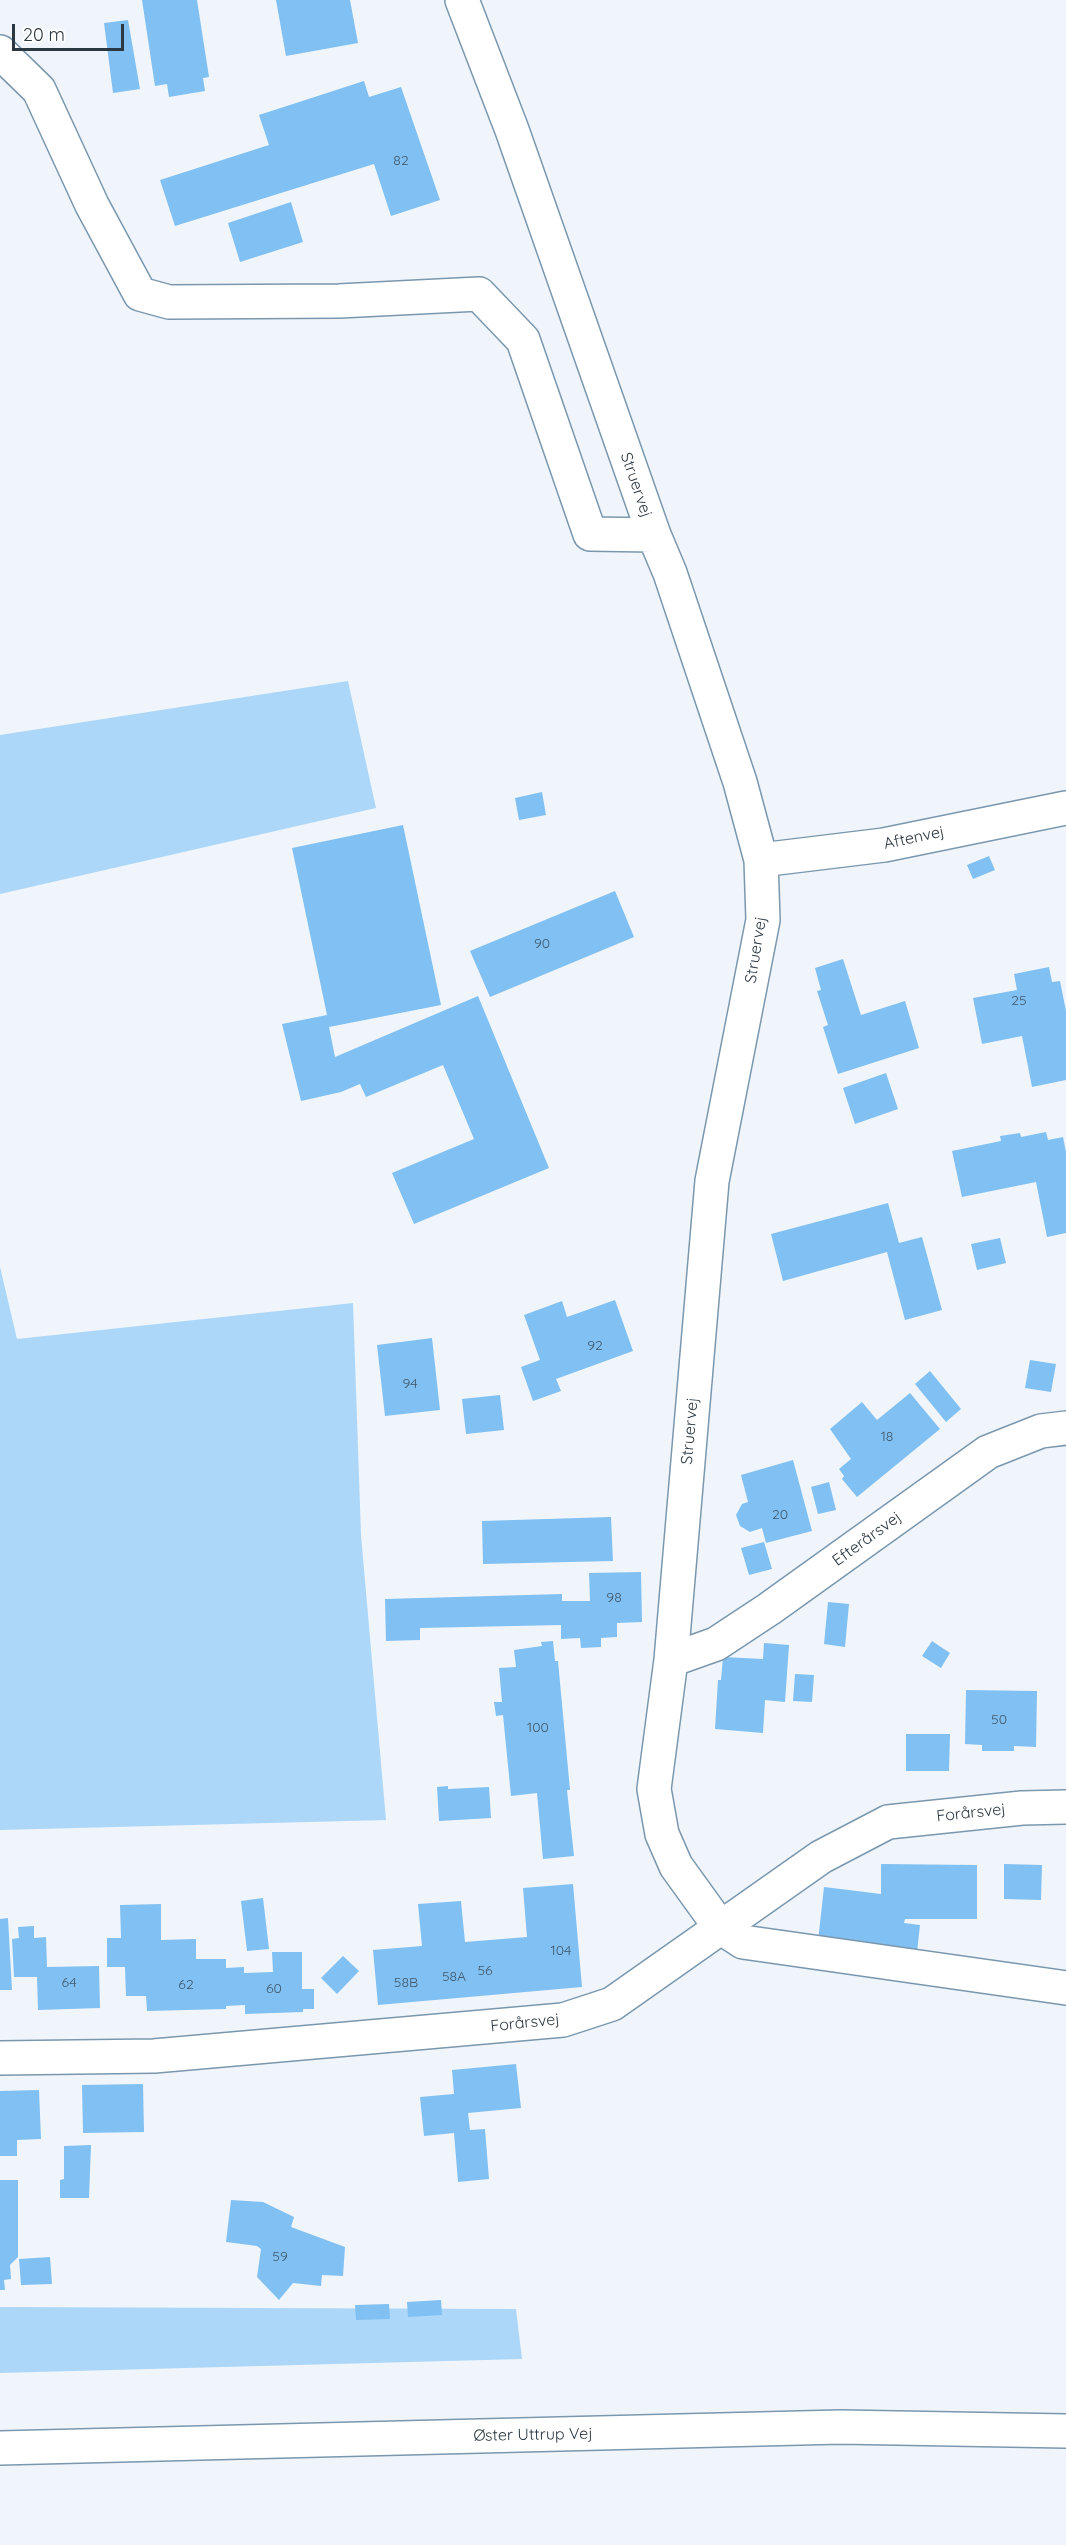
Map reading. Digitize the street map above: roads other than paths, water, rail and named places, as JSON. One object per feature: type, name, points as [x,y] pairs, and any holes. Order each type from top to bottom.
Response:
[{"type":"street","name":"Struervej","points":[[462,0],[512,130],[654,536],[670,573],[740,782],[762,860],[763,920],[712,1181],[671,1660],[654,1789],[662,1834],[676,1866],[720,1927]]},
{"type":"street","points":[[0,52],[39,90],[92,205],[140,294],[170,302],[339,301],[479,294],[523,340],[590,534],[654,536]]},
{"type":"street","name":"Aftenvej","points":[[762,860],[884,845],[1066,808]]},
{"type":"street","name":"Efterårsvej","points":[[671,1660],[716,1644],[769,1609],[988,1452],[1041,1431],[1066,1428]]},
{"type":"street","name":"Forårsvej","points":[[0,2058],[154,2056],[563,2020],[612,2004],[821,1857],[888,1822],[1022,1808],[1066,1807]]},
{"type":"street","points":[[720,1927],[744,1942],[1066,1988]]},
{"type":"street","name":"Øster Uttrup Vej","points":[[0,2448],[840,2427],[1066,2431]]}]
